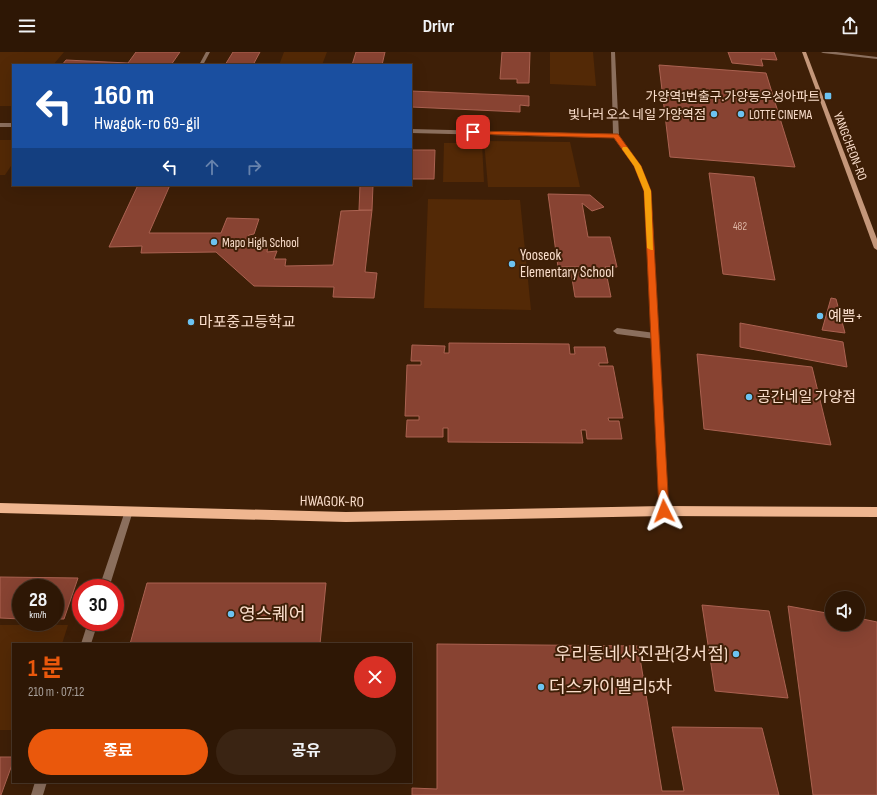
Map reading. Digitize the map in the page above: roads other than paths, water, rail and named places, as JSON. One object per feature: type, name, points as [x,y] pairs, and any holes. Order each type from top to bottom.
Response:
[{"type":"main road","name":"YANGCHEON-RO","points":[[804,52],[877,248]]},
{"type":"main road","name":"HWAGOK-RO","points":[[0,508],[346,517],[664,511],[877,512]]},
{"type":"street","points":[[202,64],[208,52]]},
{"type":"street","points":[[613,52],[616,136],[637,166],[648,191],[664,511]]},
{"type":"street","points":[[824,52],[877,58]]},
{"type":"street","points":[[0,125],[12,125]]},
{"type":"street","points":[[412,131],[616,136]]},
{"type":"street","points":[[617,331],[655,336]]},
{"type":"street","points":[[107,579],[129,511]]},
{"type":"street","points":[[86,643],[90,631]]},
{"type":"street","points":[[37,795],[41,783]]},
{"type":"place","name":"가양역1번출구.가양동우성아파트","points":[[828,96]]},
{"type":"place","name":"빛나러 오소 네일 가양역점","points":[[714,114]]},
{"type":"place","name":"LOTTE CINEMA","points":[[741,114]]},
{"type":"place","name":"Mapo High School","points":[[214,242]]},
{"type":"place","name":"Yooseok Elementary School","points":[[512,264]]},
{"type":"place","name":"예쁨+","points":[[820,316]]},
{"type":"place","name":"마포중고등학교","points":[[191,322]]},
{"type":"place","name":"공간네일 가양점","points":[[749,397]]},
{"type":"place","name":"영스퀘어","points":[[231,614]]},
{"type":"place","name":"우리동네사진관(강서점)","points":[[736,654]]},
{"type":"place","name":"더스카이밸리5차","points":[[541,687]]}]
